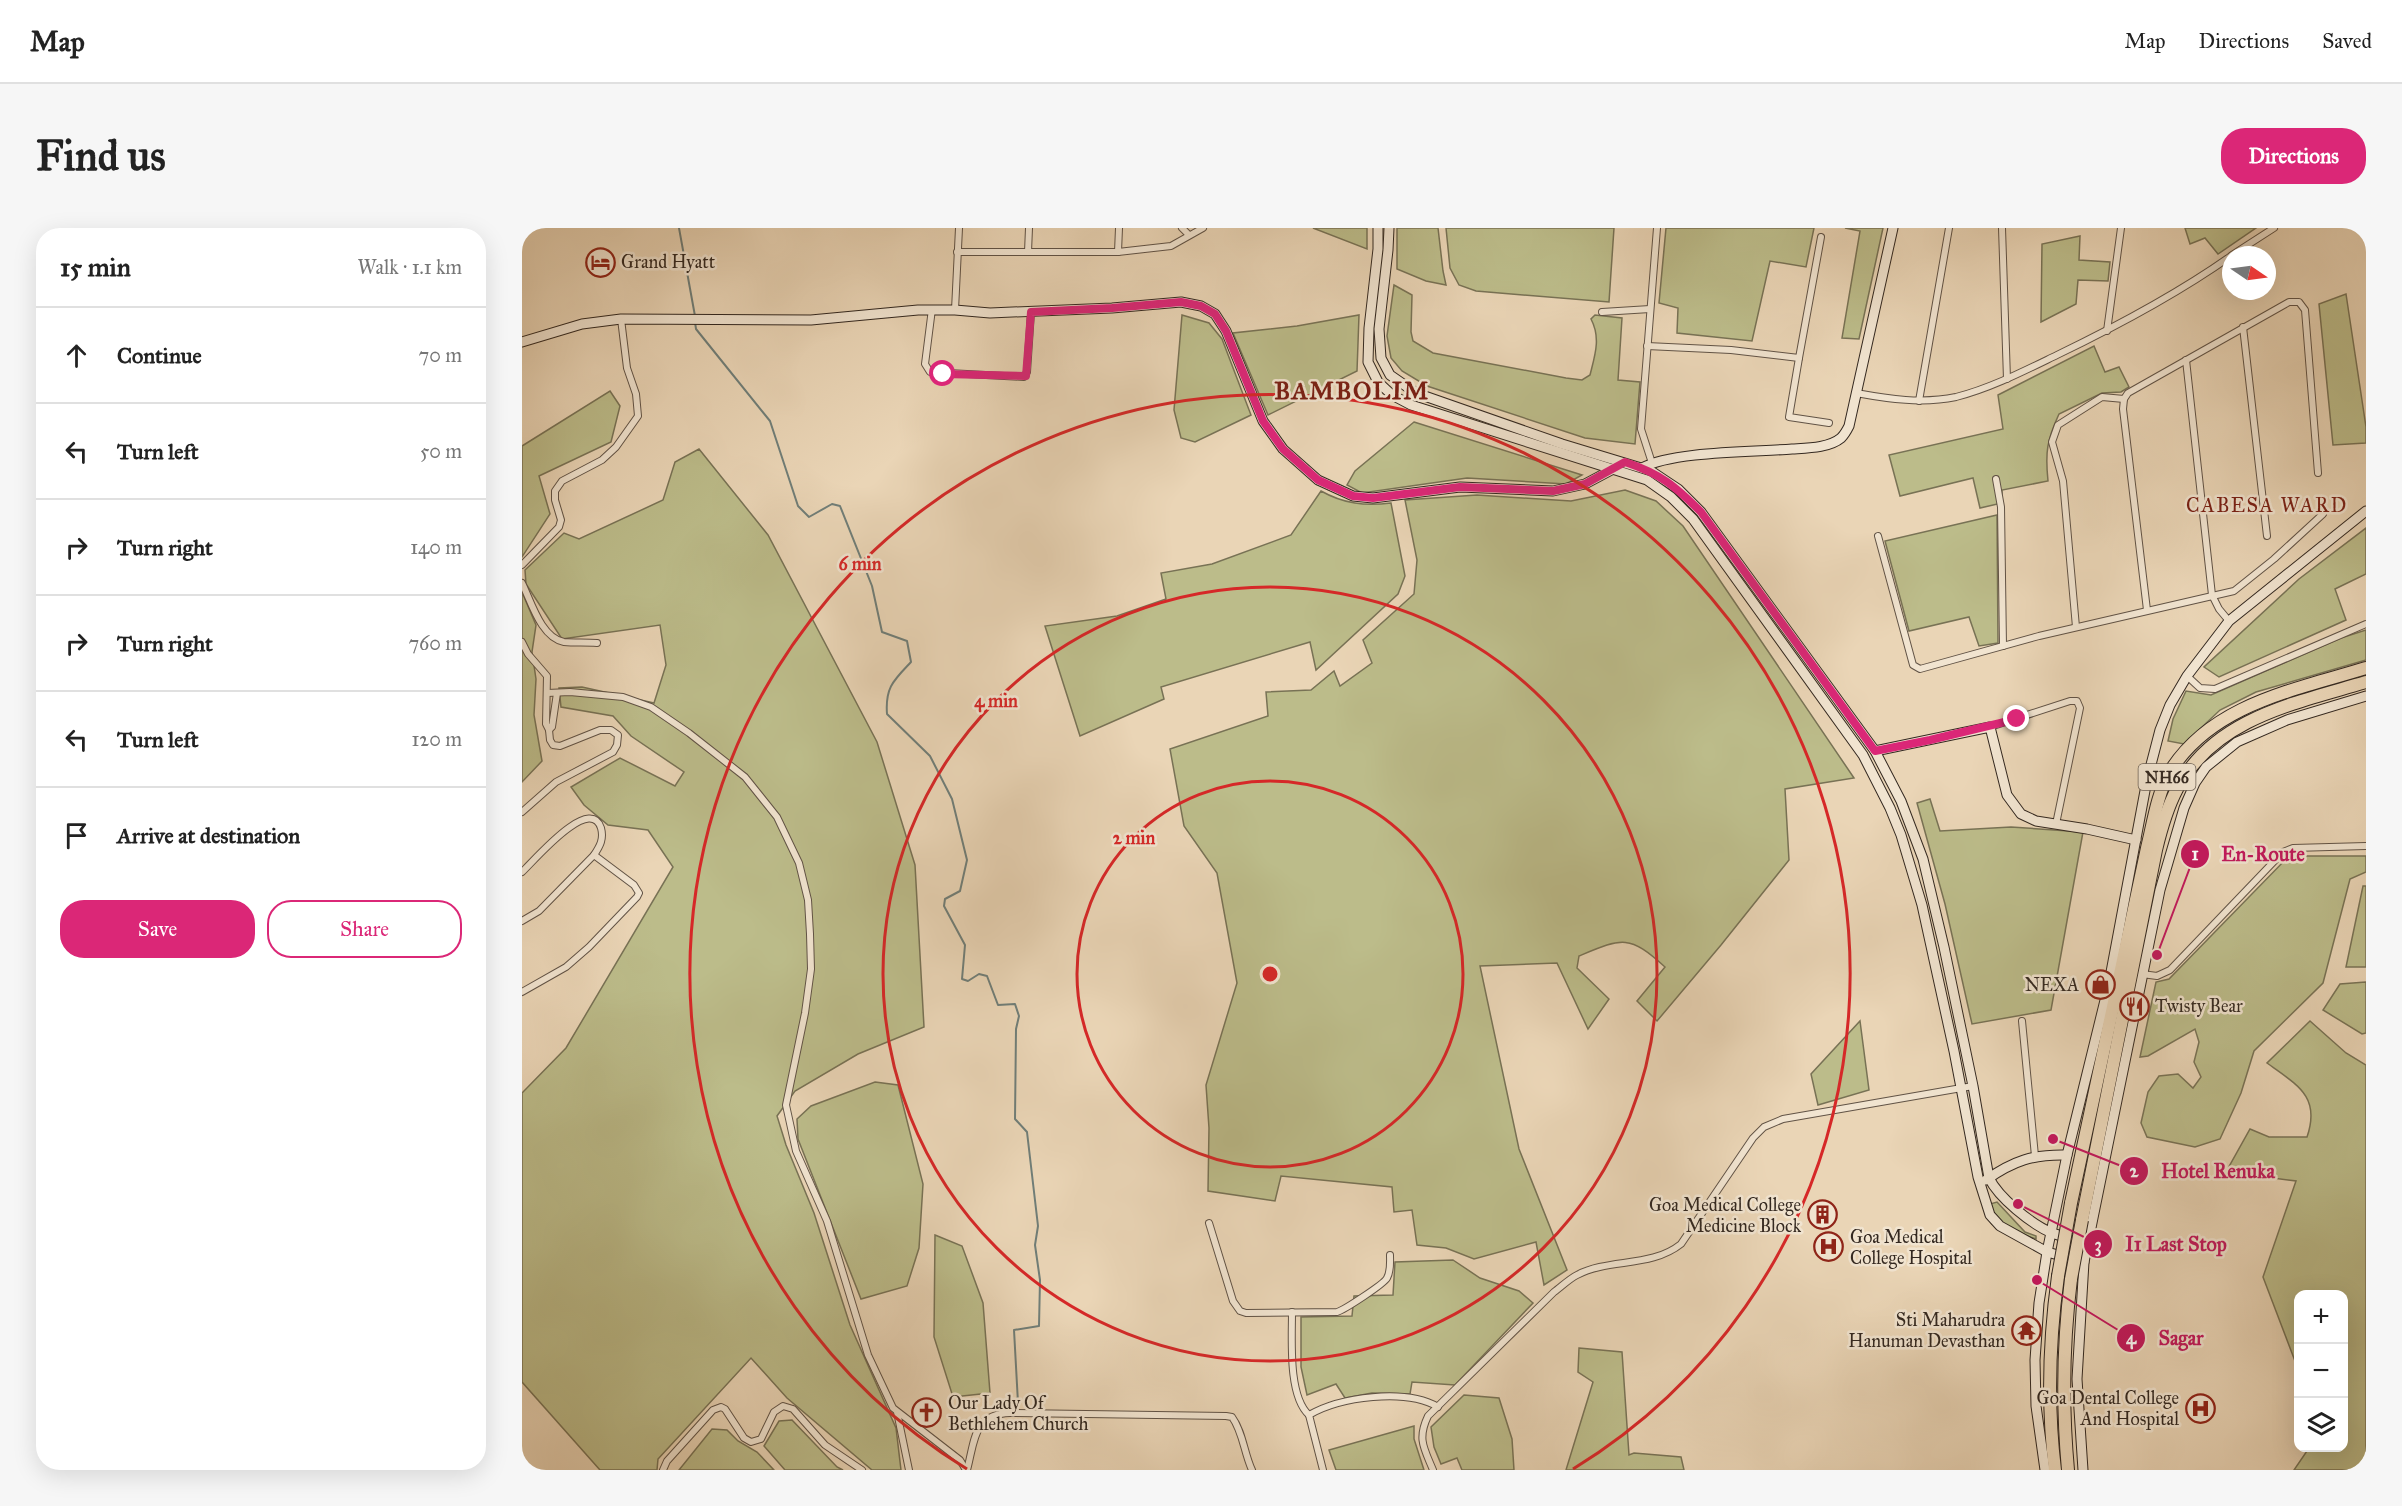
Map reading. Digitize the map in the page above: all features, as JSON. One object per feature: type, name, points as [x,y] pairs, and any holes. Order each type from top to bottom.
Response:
[{"type":"highway","name":"NH66","points":[[2055,1470],[2049,1418],[2049,1369],[2051,1327],[2058,1276],[2071,1203],[2147,848],[2157,807],[2169,775],[2185,752],[2228,716],[2262,699],[2366,668]]},
{"type":"highway","name":"NH66","points":[[2068,1470],[2063,1415],[2065,1325],[2071,1279],[2164,819],[2177,788],[2194,765],[2212,745],[2237,727],[2269,712],[2366,682]]},
{"type":"main road","points":[[1378,228],[1368,362],[1378,382],[1392,395],[1411,405],[1647,480],[1671,497],[1693,519],[1873,772],[1901,835],[1922,905],[1962,1088],[1980,1184],[1990,1215],[2000,1226],[2047,1252],[2084,1262]]},
{"type":"main road","points":[[1389,228],[1379,329],[1381,358],[1390,375],[1416,393],[1562,444],[1651,471],[1678,489],[1701,512],[1875,751],[1901,801],[1923,859],[1973,1086],[1989,1178],[2009,1205],[2051,1232],[2088,1241]]},
{"type":"main road","points":[[1637,477],[1642,468],[1683,457],[1801,448],[1829,444],[1842,437],[1849,426],[1893,228]]},
{"type":"main road","points":[[522,342],[582,324],[621,319],[811,320],[932,309],[990,313],[1031,312],[1181,302],[1201,306],[1215,314],[1226,331],[1263,421],[1283,449],[1318,480],[1353,496],[1373,498],[1460,487],[1553,491],[1585,484],[1625,462]]},
{"type":"main road","points":[[2045,1470],[2036,1406],[2035,1360],[2039,1303],[2067,1155],[2111,970],[2147,780],[2160,730],[2170,705],[2187,676],[2229,621],[2366,511]]},
{"type":"main road","points":[[2083,1470],[2076,1379],[2084,1262],[2160,890],[2184,808],[2195,783],[2206,767],[2237,742],[2287,720],[2366,696]]},
{"type":"main road","points":[[1875,751],[1990,727],[2007,795],[2021,814],[2036,821],[2136,840]]},
{"type":"main road","points":[[1980,1184],[2009,1164],[2035,1156],[2067,1155]]},
{"type":"street","points":[[955,310],[959,228]]},
{"type":"street","points":[[1028,252],[1029,228]]},
{"type":"street","points":[[1118,252],[1119,228]]},
{"type":"street","points":[[1182,228],[1189,235]]},
{"type":"street","points":[[957,252],[1118,252],[1171,246],[1203,228]]},
{"type":"street","points":[[1652,464],[1641,429],[1656,228]]},
{"type":"street","points":[[1919,401],[1949,228]]},
{"type":"street","points":[[2002,228],[2007,379]]},
{"type":"street","points":[[2107,331],[2121,228]]},
{"type":"street","points":[[2247,246],[2274,228]]},
{"type":"street","points":[[1821,237],[1789,417],[1829,423]]},
{"type":"street","points":[[1856,393],[1919,401],[1956,397],[2007,379],[2107,331],[2222,263]]},
{"type":"street","points":[[2147,610],[2123,410],[2124,399],[2128,393],[2289,302],[2299,302],[2305,310],[2318,473]]},
{"type":"street","points":[[932,309],[925,364],[930,372],[1024,377],[1027,372],[1031,312]]},
{"type":"street","points":[[1602,312],[1650,309]]},
{"type":"street","points":[[522,565],[559,527],[561,520],[555,491],[562,481],[602,460],[626,436],[638,416],[639,407],[627,368],[621,319]]},
{"type":"street","points":[[2243,327],[2267,536]]},
{"type":"street","points":[[1647,346],[1731,350],[1798,358]]},
{"type":"street","points":[[2186,360],[2212,595],[2219,609],[2229,621]]},
{"type":"street","points":[[2076,627],[2062,481],[2052,442],[2058,425],[2102,397],[2124,399]]},
{"type":"street","points":[[1996,479],[2001,507],[2003,646]]},
{"type":"street","points":[[1878,536],[1913,666],[1920,669],[2076,627],[2234,591],[2274,559],[2323,514]]},
{"type":"street","points":[[522,583],[546,630],[554,638],[563,642],[597,643]]},
{"type":"street","points":[[2187,676],[2200,688],[2215,689],[2366,624]]},
{"type":"street","points":[[522,642],[528,654],[547,676],[546,724],[553,744],[560,746],[600,730],[611,730],[618,735],[618,745],[613,753],[543,792],[522,812]]},
{"type":"street","points":[[548,693],[623,697],[651,707],[730,764],[753,784],[777,817],[799,863],[808,900],[811,969],[805,1014],[786,1105],[796,1151],[827,1221],[868,1355],[893,1408],[960,1460],[966,1470]]},
{"type":"street","points":[[549,730],[552,727],[557,693]]},
{"type":"street","points":[[1990,727],[2070,701],[2077,701],[2080,708],[2056,824]]},
{"type":"street","points":[[522,872],[566,830],[583,819],[592,819],[600,824],[603,834],[601,844],[594,855],[539,911],[522,921]]},
{"type":"street","points":[[2142,974],[2157,976],[2170,970],[2283,852],[2293,848],[2366,846]]},
{"type":"street","points":[[522,992],[566,967],[589,947],[637,897],[639,893],[634,885],[594,855]]},
{"type":"street","points":[[2022,1021],[2035,1156]]},
{"type":"street","points":[[1433,1470],[1421,1440],[1422,1428],[1428,1416],[1554,1292],[1577,1275],[1672,1252],[1681,1244],[1753,1138],[1764,1127],[1784,1119],[1973,1086]]},
{"type":"street","points":[[1209,1223],[1225,1280],[1237,1308],[1246,1313],[1344,1310],[1355,1300],[1386,1281],[1389,1275],[1390,1255]]},
{"type":"street","points":[[1292,1312],[1292,1364],[1300,1407],[1309,1415],[1323,1470]]},
{"type":"street","points":[[1309,1415],[1343,1402],[1371,1397],[1430,1402],[1438,1407]]},
{"type":"street","points":[[663,1470],[667,1461],[717,1408],[729,1412],[744,1438],[751,1442],[760,1438],[774,1412],[783,1406],[793,1409],[825,1445],[862,1470]]},
{"type":"street","points":[[897,1411],[909,1470]]},
{"type":"street","points":[[966,1470],[980,1425],[994,1414],[1010,1413],[1232,1417],[1252,1470]]},
{"type":"green space","points":[[1313,228],[1367,228],[1367,249]]},
{"type":"green space","points":[[1397,228],[1438,228],[1446,285],[1426,281],[1397,269]]},
{"type":"green space","points":[[1446,228],[1614,228],[1609,302],[1476,291],[1459,285],[1450,268]]},
{"type":"green space","points":[[1666,228],[1814,228],[1806,267],[1770,261],[1752,341],[1677,333],[1678,308],[1659,303]]},
{"type":"green space","points":[[1845,228],[1883,228],[1859,339],[1842,338],[1860,231]]},
{"type":"green space","points":[[2185,228],[2256,228],[2230,246],[2222,246],[2222,251],[2218,254],[2205,238],[2190,244]]},
{"type":"green space","points":[[2080,236],[2079,260],[2110,262],[2108,281],[2078,280],[2076,304],[2041,322],[2042,244]]},
{"type":"green space","points":[[1394,285],[1412,295],[1411,332],[1413,341],[1433,353],[1566,378],[1582,380],[1590,375],[1596,340],[1591,319],[1595,315],[1622,318],[1618,380],[1640,382],[1635,444],[1585,438],[1427,386],[1402,371],[1391,358],[1387,336]]},
{"type":"green space","points":[[2346,294],[2366,427],[2366,443],[2333,445],[2319,304]]},
{"type":"green space","points":[[1182,315],[1209,323],[1222,339],[1251,415],[1195,442],[1181,438],[1174,410]]},
{"type":"green space","points":[[1359,315],[1357,371],[1268,415],[1233,333],[1297,326]]},
{"type":"green space","points":[[2094,346],[2105,372],[2119,367],[2129,387],[2121,392],[2102,393],[2059,414],[2048,446],[2048,481],[2002,490],[2002,503],[1980,508],[1973,478],[1900,496],[1889,455],[2003,429],[1998,395]]},
{"type":"green space","points":[[610,391],[620,406],[611,442],[539,476],[550,514],[522,557],[522,446]]},
{"type":"green space","points":[[1414,422],[1582,475],[1566,484],[1467,478],[1362,493],[1347,485],[1355,471]]},
{"type":"green space","points":[[699,449],[768,535],[877,742],[915,865],[924,1027],[858,1054],[795,1091],[777,1116],[786,1145],[814,1213],[850,1325],[896,1428],[901,1470],[872,1470],[787,1398],[751,1358],[658,1459],[657,1470],[600,1470],[522,1382],[522,1093],[566,1048],[673,867],[648,830],[608,825],[584,805],[571,787],[620,758],[675,786],[684,772],[631,736],[613,716],[561,707],[559,688],[582,687],[654,703],[666,665],[660,625],[562,639],[526,584],[525,570],[564,533],[579,539],[663,500],[675,462]]},
{"type":"green space","points":[[1625,490],[1656,501],[1683,526],[1854,778],[1785,789],[1789,860],[1657,1021],[1637,1001],[1665,967],[1653,956],[1633,944],[1625,942],[1606,945],[1579,956],[1577,968],[1609,999],[1588,1029],[1557,963],[1480,966],[1519,1149],[1567,1270],[1544,1285],[1536,1242],[1474,1259],[1446,1248],[1417,1245],[1412,1210],[1394,1212],[1392,1187],[1281,1176],[1275,1201],[1208,1191],[1209,1128],[1206,1085],[1237,983],[1217,873],[1184,826],[1170,749],[1268,716],[1266,692],[1311,690],[1334,671],[1340,686],[1372,663],[1363,640],[1414,594],[1417,560],[1405,500],[1477,495],[1571,501]]},
{"type":"green space","points":[[1321,491],[1338,499],[1355,503],[1391,503],[1405,576],[1398,594],[1316,670],[1310,642],[1161,687],[1164,699],[1080,736],[1045,626],[1117,616],[1166,599],[1161,573],[1212,564],[1291,535]]},
{"type":"green space","points":[[1997,515],[1998,643],[1979,646],[1969,617],[1909,631],[1885,541]]},
{"type":"green space","points":[[2366,528],[2366,574],[2335,589],[2346,620],[2219,677],[2204,667],[2299,579]]},
{"type":"green space","points":[[522,592],[536,625],[532,652],[536,679],[534,715],[542,761],[522,782]]},
{"type":"green space","points":[[2366,630],[2366,660],[2256,692],[2220,710],[2184,744],[2168,741],[2173,719],[2186,691],[2211,695],[2341,638]]},
{"type":"green space","points":[[1930,799],[1940,831],[2011,827],[2083,832],[2051,1010],[1972,1024],[1945,904],[1917,803]]},
{"type":"green space","points":[[2289,856],[2366,856],[2366,872],[2350,879],[2323,983],[2254,1051],[2241,1093],[2220,1139],[2195,1147],[2147,1137],[2141,1123],[2148,1092],[2159,1076],[2178,1074],[2193,1088],[2201,1077],[2194,1062],[2199,1042],[2195,1029],[2148,1056],[2140,1057],[2156,982],[2169,979]]},
{"type":"green space","points":[[2363,886],[2366,886],[2366,967],[2346,967]]},
{"type":"green space","points":[[2366,982],[2366,1033],[2362,1034],[2323,1010],[2340,984]]},
{"type":"green space","points":[[1860,1021],[1869,1090],[1818,1105],[1811,1074]]},
{"type":"green space","points":[[2310,1021],[2346,1053],[2366,1065],[2366,1470],[2294,1470],[2306,1452],[2348,1452],[2348,1290],[2294,1290],[2294,1358],[2263,1277],[2296,1181],[2226,1172],[2250,1129],[2269,1137],[2307,1137],[2311,1123],[2311,1111],[2304,1093],[2297,1085],[2267,1063]]},
{"type":"green space","points":[[875,1082],[898,1085],[923,1184],[919,1248],[907,1286],[861,1299],[798,1139],[797,1119],[811,1106]]},
{"type":"green space","points":[[1997,1202],[2025,1232],[2036,1236],[2036,1239],[1992,1224],[1988,1218],[1990,1204]]},
{"type":"green space","points":[[935,1235],[962,1246],[983,1303],[990,1393],[953,1397],[934,1337]]},
{"type":"green space","points":[[1453,1260],[1480,1278],[1519,1291],[1533,1303],[1455,1385],[1412,1382],[1410,1394],[1372,1393],[1345,1398],[1336,1384],[1307,1395],[1301,1367],[1301,1317],[1352,1316],[1354,1296],[1393,1295],[1395,1262]]},
{"type":"green space","points":[[1579,1348],[1622,1352],[1629,1455],[1634,1453],[1681,1457],[1684,1470],[1566,1470],[1593,1382],[1578,1372]]},
{"type":"green space","points":[[1464,1395],[1499,1398],[1512,1439],[1514,1470],[1462,1470],[1457,1458],[1441,1464],[1434,1447],[1431,1427]]},
{"type":"green space","points":[[792,1420],[837,1467],[843,1470],[785,1470],[764,1446],[779,1421]]},
{"type":"green space","points":[[1414,1426],[1414,1439],[1424,1470],[1336,1470],[1329,1450]]},
{"type":"green space","points":[[712,1429],[727,1430],[738,1441],[757,1452],[774,1470],[679,1470]]},
{"type":"waterway","points":[[679,228],[695,316]]},
{"type":"waterway","points":[[695,322],[696,329],[770,421],[798,506],[809,517],[832,504],[840,506],[872,586],[882,632],[907,641],[911,662],[889,690],[887,714],[930,756],[952,799],[967,860],[960,891],[945,899],[944,906],[965,945],[962,979],[968,981],[979,974],[987,976],[998,1005],[1015,1004],[1019,1016],[1016,1029],[1015,1119],[1027,1132],[1038,1226],[1035,1245],[1040,1280],[1039,1326],[1014,1330],[1018,1403]]},
{"type":"place","name":"Grand Hyatt","points":[[600,262]]},
{"type":"place","name":"En-Route","points":[[2157,955]]},
{"type":"place","name":"NEXA","points":[[2100,985]]},
{"type":"place","name":"Twisty Bear","points":[[2134,1006]]},
{"type":"place","name":"Hotel Renuka","points":[[2053,1139]]},
{"type":"place","name":"I1 Last Stop","points":[[2018,1204]]},
{"type":"place","name":"Goa Medical College Medicine Block","points":[[1822,1215]]},
{"type":"place","name":"Goa Medical College Hospital","points":[[1829,1247]]},
{"type":"place","name":"Sagar","points":[[2037,1280]]},
{"type":"place","name":"Sti Maharudra Hanuman Devasthan","points":[[2026,1330]]},
{"type":"place","name":"Goa Dental College And Hospital","points":[[2200,1408]]},
{"type":"place","name":"Our Lady Of Bethlehem Church","points":[[927,1413]]},
{"type":"district","name":"BAMBOLIM","points":[[1352,391]]},
{"type":"district","name":"CABESA WARD","points":[[2267,505]]},
{"type":"route","points":[[943,374],[1026,376],[1031,312],[1181,302],[1201,306],[1215,314],[1226,331],[1263,421],[1283,449],[1318,480],[1353,496],[1373,498],[1460,487],[1553,491],[1585,484],[1625,462],[1651,471],[1678,489],[1701,512],[1875,751],[1990,727],[2017,719]]}]
